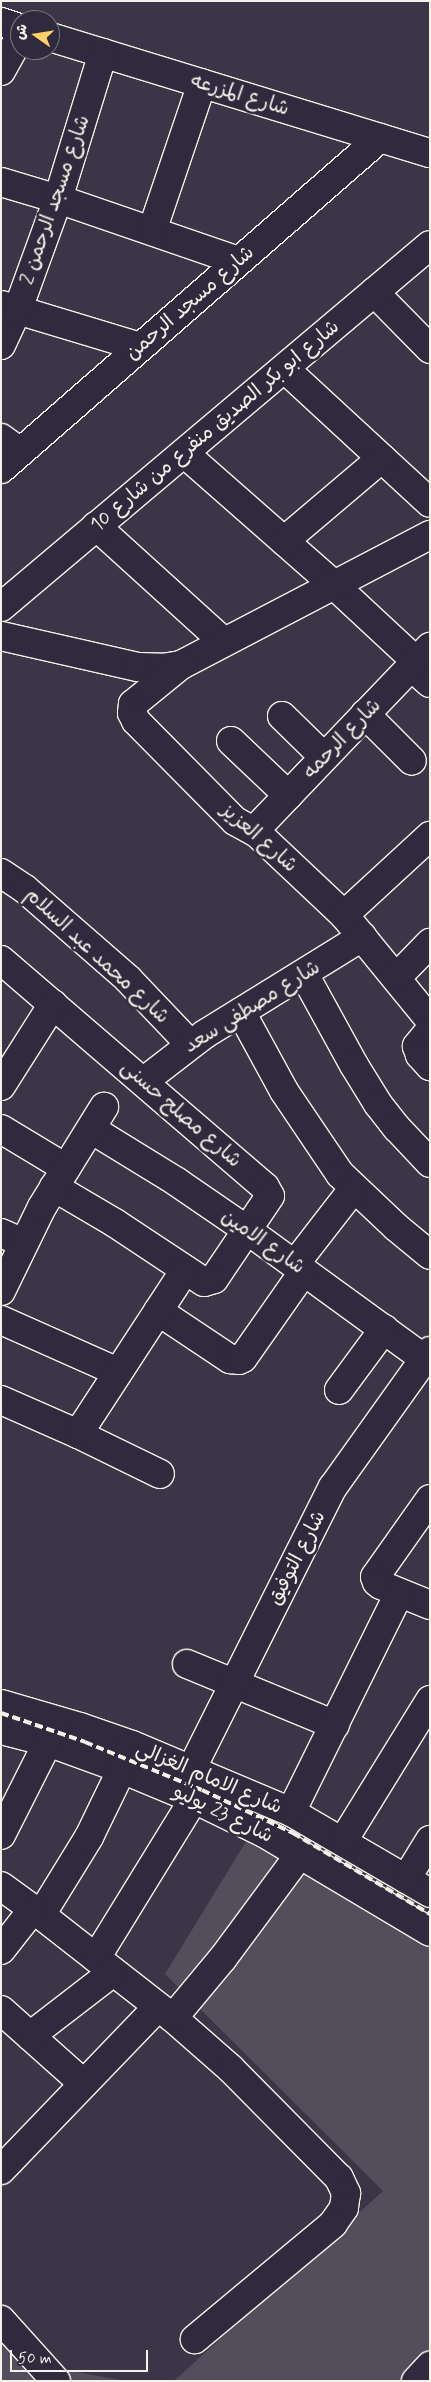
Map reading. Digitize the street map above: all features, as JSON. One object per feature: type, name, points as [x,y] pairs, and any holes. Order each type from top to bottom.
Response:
[{"type":"street","name":"شارع المزرعه","points":[[60,40],[430,153]]},
{"type":"street","name":"شارع مسجد الرحمن 2","points":[[1,344],[10,307],[58,199],[103,53]]},
{"type":"street","points":[[1,71],[10,55]]},
{"type":"street","points":[[152,231],[202,84]]},
{"type":"street","name":"شارع مسجد الرحمن","points":[[7,452],[140,347],[380,138]]},
{"type":"street","points":[[1,182],[58,199],[238,261]]},
{"type":"street","name":"شارع ابو بكر الصديق منفرع من شارع 10","points":[[1,607],[430,245]]},
{"type":"street","points":[[374,292],[430,349]]},
{"type":"street","points":[[10,307],[140,347]]},
{"type":"street","points":[[285,369],[430,503]]},
{"type":"street","points":[[184,453],[422,664]]},
{"type":"street","points":[[284,541],[382,458]]},
{"type":"street","points":[[96,526],[223,641]]},
{"type":"street","name":"شارع العزيز","points":[[430,535],[223,641],[182,665],[133,704],[132,713],[136,721],[235,821],[254,831],[344,915],[430,1020]]},
{"type":"street","points":[[1,636],[138,667],[162,668],[182,665]]},
{"type":"street","name":"شارع الرحمه","points":[[254,831],[365,714],[422,664]]},
{"type":"street","points":[[365,714],[412,761]]},
{"type":"street","points":[[282,716],[324,757]]},
{"type":"street","points":[[231,741],[288,795]]},
{"type":"street","points":[[344,915],[429,839]]},
{"type":"street","name":"شارع محمد عبد السلام","points":[[1,873],[26,889],[128,979],[190,1044]]},
{"type":"street","name":"شارع مصطفى سعد","points":[[144,1081],[190,1044],[362,937]]},
{"type":"street","points":[[396,978],[430,943]]},
{"type":"street","name":"شارع مصلح حسنى","points":[[1,960],[144,1081],[268,1191],[268,1200],[214,1279],[209,1282],[193,1275]]},
{"type":"street","points":[[304,974],[354,1065],[378,1104],[397,1128],[430,1163]]},
{"type":"street","points":[[4,1075],[53,1004]]},
{"type":"street","points":[[241,1012],[284,1092],[340,1174],[428,1254]]},
{"type":"street","name":"شارع الامين","points":[[60,1177],[97,1118],[177,1182],[384,1329],[428,1358]]},
{"type":"street","points":[[1,1129],[115,1223],[193,1275],[158,1311],[78,1434]]},
{"type":"street","points":[[1,1290],[12,1238],[60,1177]]},
{"type":"street","points":[[158,1311],[230,1359],[239,1360],[243,1358],[299,1268],[354,1188]]},
{"type":"street","points":[[1,1320],[118,1372]]},
{"type":"street","points":[[339,1390],[384,1329]]},
{"type":"street","name":"شارع التوفيق","points":[[191,1770],[333,1487],[428,1358]]},
{"type":"street","points":[[1,1400],[78,1434],[160,1474]]},
{"type":"street","points":[[430,1500],[378,1570],[375,1577],[388,1588],[430,1606]]},
{"type":"street","points":[[291,1812],[335,1725],[388,1588]]},
{"type":"street","points":[[187,1664],[335,1725]]},
{"type":"street","points":[[343,1841],[430,1700]]},
{"type":"street","name":"شارع الامام الغزالى","points":[[1,1704],[80,1726],[291,1812],[430,1894]]},
{"type":"street","name":"شارع 23 يوليو","points":[[1,1730],[48,1742],[122,1769],[194,1800],[264,1833],[430,1932]]},
{"type":"street","points":[[1,1835],[48,1742]]},
{"type":"street","points":[[1,1950],[37,1912],[88,1837],[122,1769]]},
{"type":"street","points":[[30,2036],[104,1965],[194,1800]]},
{"type":"street","points":[[406,1879],[430,1840]]},
{"type":"street","points":[[1,2170],[83,2082],[165,2013],[223,1958],[300,1854]]},
{"type":"street","points":[[1,1886],[165,2013],[230,2069],[339,2178],[346,2193],[344,2208],[333,2224],[195,2339]]},
{"type":"street","points":[[1,2010],[83,2082]]},
{"type":"street","points":[[1,2320],[56,2381]]},
{"type":"street","points":[[416,2381],[430,2366]]},
{"type":"shaded area","points":[[253,1830],[430,1943],[430,2357],[406,2381],[174,2381],[383,2191],[165,1974]]},
{"type":"shaded area","points":[[1,2336],[28,2363],[125,2381],[1,2381]]},
{"type":"railway","points":[[1,1713],[85,1742],[202,1790],[293,1833],[430,1914]]}]
